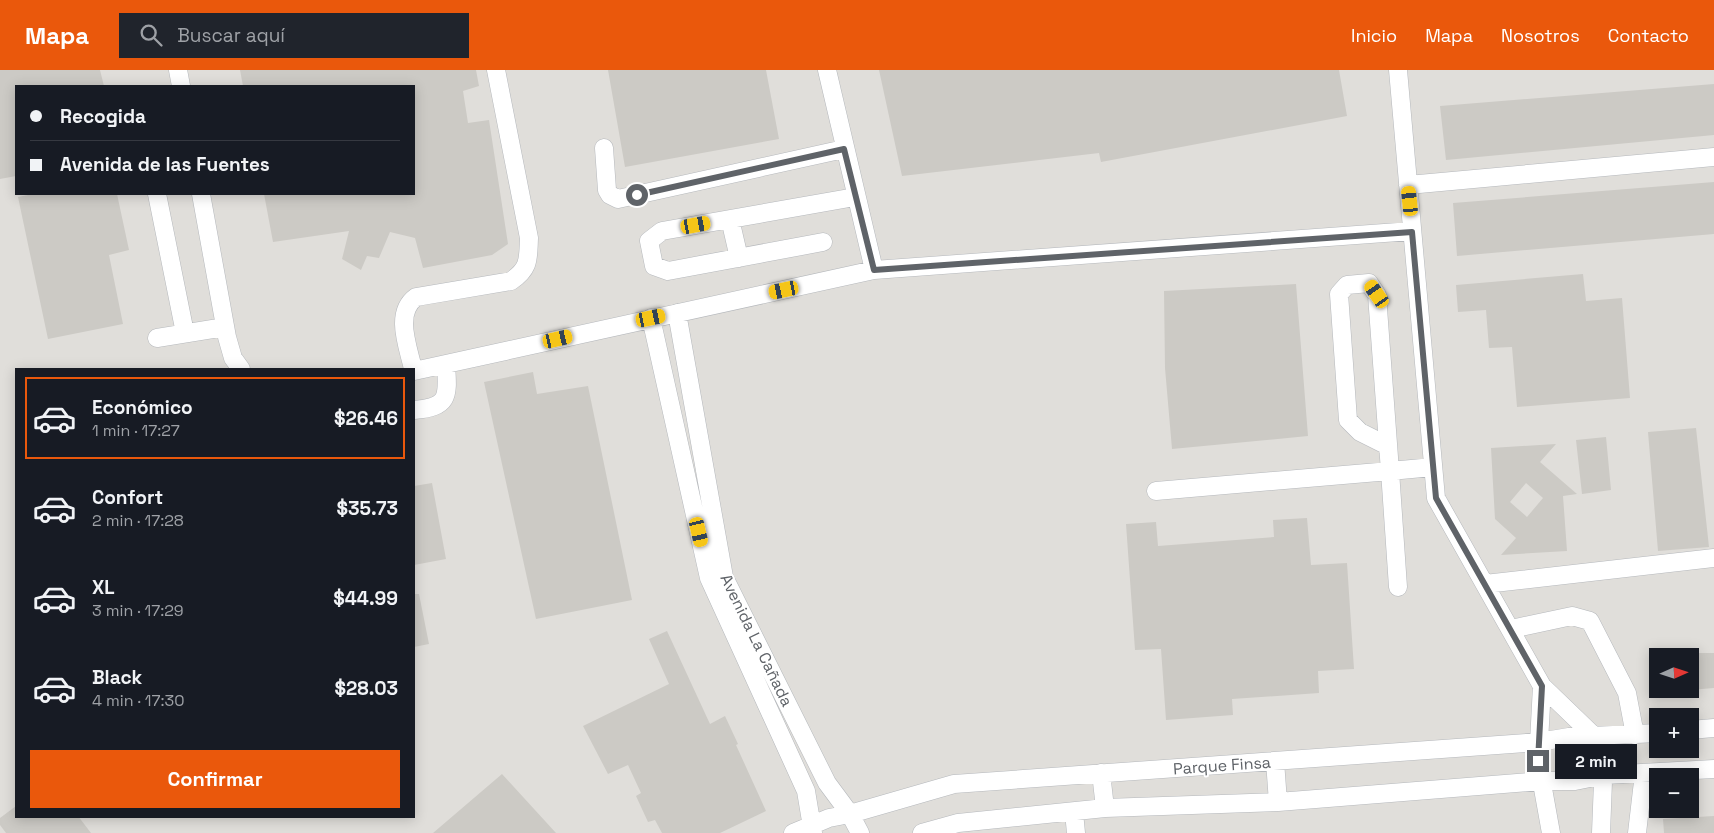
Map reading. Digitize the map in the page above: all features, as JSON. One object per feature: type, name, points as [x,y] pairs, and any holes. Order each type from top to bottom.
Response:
[{"type":"street","points":[[178,70],[181,85]]},
{"type":"street","points":[[413,368],[404,331],[404,313],[408,303],[416,298],[512,281],[523,273],[528,261],[529,238],[496,70]]},
{"type":"street","points":[[827,70],[855,197],[874,270]]},
{"type":"street","points":[[1398,70],[1436,498],[1542,686],[1595,737],[1604,756],[1605,775],[1601,833]]},
{"type":"street","points":[[604,148],[607,190],[610,196],[618,199],[844,149]]},
{"type":"street","points":[[1408,185],[1714,157]]},
{"type":"street","points":[[157,195],[185,333]]},
{"type":"street","points":[[201,195],[225,327],[233,358],[240,368]]},
{"type":"street","points":[[823,242],[668,271],[654,266],[649,241],[662,231],[855,197]]},
{"type":"street","points":[[730,218],[738,258]]},
{"type":"street","points":[[415,370],[874,270],[1412,232]]},
{"type":"street","points":[[1386,445],[1360,432],[1348,420],[1339,294],[1347,285],[1369,283],[1377,294],[1386,445],[1390,471],[1398,587]]},
{"type":"street","name":"Avenida La Cañada","points":[[677,312],[724,577],[827,783],[850,814],[860,833]]},
{"type":"street","points":[[651,318],[709,578],[806,791],[813,830]]},
{"type":"street","points":[[157,338],[225,327]]},
{"type":"street","points":[[415,410],[429,409],[444,402],[448,393],[446,364]]},
{"type":"street","points":[[1156,491],[1433,467]]},
{"type":"street","points":[[1485,584],[1714,558]]},
{"type":"street","points":[[1511,629],[1572,616],[1590,622],[1627,693],[1635,735]]},
{"type":"street","points":[[1542,686],[1538,761],[1552,833]]},
{"type":"street","points":[[1699,729],[1714,728]]},
{"type":"street","name":"Parque Finsa","points":[[793,833],[813,830],[829,818],[850,814],[954,784],[1539,742],[1569,737],[1649,734]]},
{"type":"street","points":[[1275,761],[1278,802]]},
{"type":"street","points":[[922,833],[958,823],[1105,808],[1278,802],[1542,781],[1575,782],[1605,775],[1714,769]]},
{"type":"street","points":[[1101,773],[1105,808]]},
{"type":"street","points":[[1637,833],[1644,773]]},
{"type":"street","points":[[1074,812],[1076,833]]},
{"type":"shaded area","points":[[0,70],[1714,70],[1714,833],[0,833]]},
{"type":"building","points":[[0,70],[100,70],[104,85],[15,85],[15,176],[0,179]]},
{"type":"building","points":[[240,70],[476,70],[479,86],[463,91],[468,123],[489,120],[508,244],[492,255],[423,268],[415,238],[390,232],[379,258],[367,256],[361,270],[342,259],[349,231],[273,242],[264,195],[415,195],[415,85],[243,85]]},
{"type":"building","points":[[608,70],[766,70],[779,139],[625,167]]},
{"type":"building","points":[[879,70],[1339,70],[1347,116],[1101,162],[1099,153],[902,176]]},
{"type":"building","points":[[1714,84],[1714,135],[1446,160],[1440,106]]},
{"type":"building","points":[[1714,182],[1714,234],[1457,256],[1453,203]]},
{"type":"building","points":[[28,195],[117,195],[129,250],[109,255],[123,324],[48,339],[18,197]]},
{"type":"building","points":[[1583,274],[1586,301],[1622,298],[1630,398],[1517,407],[1512,347],[1489,348],[1486,310],[1458,312],[1456,285]]},
{"type":"building","points":[[1296,284],[1308,436],[1172,449],[1165,368],[1164,291]]},
{"type":"building","points":[[533,372],[537,394],[588,386],[632,600],[536,619],[484,382]]},
{"type":"building","points":[[1696,428],[1709,547],[1658,551],[1648,432]]},
{"type":"building","points":[[1606,437],[1611,490],[1582,494],[1576,440]]},
{"type":"building","points":[[1556,444],[1540,462],[1577,494],[1563,496],[1567,551],[1501,555],[1516,538],[1495,519],[1491,448]],"holes":[[[1526,483],[1543,498],[1527,517],[1510,502]]]},
{"type":"building","points":[[432,483],[446,559],[415,565],[415,486]]},
{"type":"building","points":[[1307,518],[1311,565],[1347,563],[1354,669],[1318,671],[1319,693],[1232,699],[1233,715],[1166,720],[1161,649],[1135,650],[1126,524],[1156,522],[1158,546],[1274,537],[1273,520]]},
{"type":"building","points":[[415,594],[419,594],[429,644],[415,647]]},
{"type":"building","points":[[667,631],[710,724],[725,716],[766,811],[720,833],[662,833],[655,820],[648,822],[636,796],[641,793],[628,765],[608,774],[583,726],[669,684],[649,639]]},
{"type":"building","points":[[1699,653],[1714,653],[1714,688],[1699,689]]},
{"type":"building","points":[[502,774],[556,833],[433,833]]},
{"type":"building","points":[[15,807],[15,818],[80,818],[91,833],[6,833],[0,825],[0,818]]},
{"type":"building","points":[[1714,816],[1714,833],[1664,833],[1663,819]]},
{"type":"route","points":[[637,195],[844,149],[874,270],[1412,232],[1436,498],[1542,686],[1538,761]]}]
